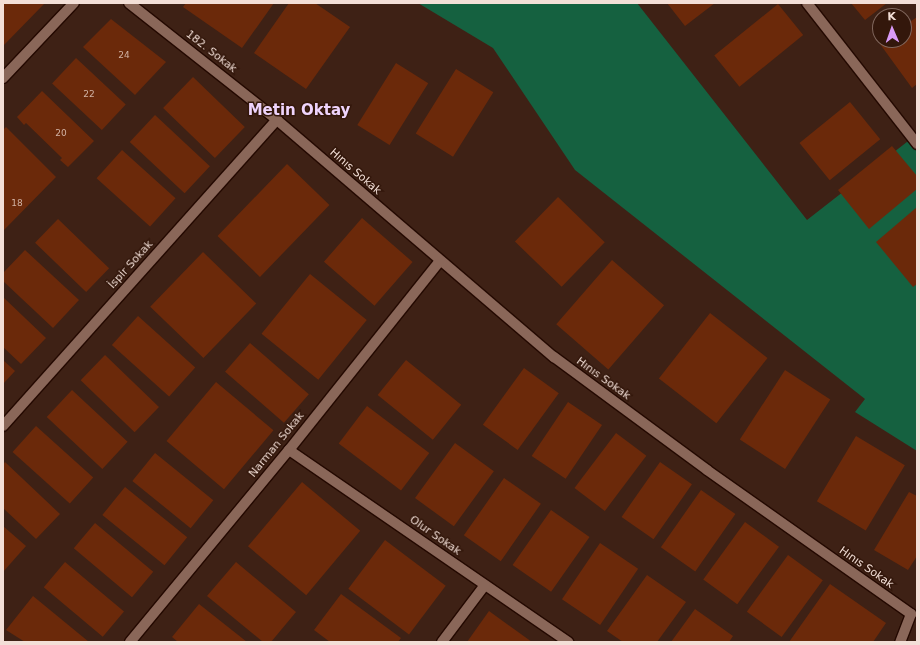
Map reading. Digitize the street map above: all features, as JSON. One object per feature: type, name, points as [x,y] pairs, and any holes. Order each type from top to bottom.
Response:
[{"type":"street","points":[[3,78],[74,3]]},
{"type":"street","name":"182. Sokak","points":[[129,3],[277,120]]},
{"type":"street","points":[[807,3],[917,144]]},
{"type":"street","name":"Hınıs Sokak","points":[[277,120],[554,357],[707,470],[911,614],[900,642]]},
{"type":"street","name":"İspir Sokak","points":[[3,426],[277,120]]},
{"type":"street","name":"Narman Sokak","points":[[130,642],[289,450],[440,261]]},
{"type":"street","name":"Olur Sokak","points":[[289,450],[568,642]]},
{"type":"street","points":[[442,642],[485,585]]},
{"type":"green space","points":[[418,3],[637,3],[807,220],[912,138],[917,144],[917,451],[855,412],[865,399],[575,170],[493,48]]},
{"type":"building","points":[[3,3],[45,3],[3,46]]},
{"type":"building","points":[[186,3],[274,3],[242,48],[183,7]]},
{"type":"building","points":[[289,3],[315,3],[350,27],[306,89],[254,53]]},
{"type":"building","points":[[667,3],[715,3],[685,26]]},
{"type":"building","points":[[851,3],[887,3],[881,8],[872,8],[872,15],[865,20]]},
{"type":"building","points":[[778,4],[803,35],[739,87],[714,56]]},
{"type":"building","points":[[917,17],[917,84],[912,88],[883,48],[912,48],[912,20]]},
{"type":"building","points":[[111,19],[166,62],[135,95],[83,47]]},
{"type":"building","points":[[76,58],[126,104],[102,130],[52,84]]},
{"type":"building","points":[[396,63],[428,83],[390,145],[357,125]]},
{"type":"building","points":[[456,69],[493,92],[453,157],[416,133]]},
{"type":"building","points":[[193,77],[245,127],[215,158],[163,108]]},
{"type":"building","points":[[42,91],[94,141],[68,167],[60,160],[62,158],[26,123],[24,125],[17,117]]},
{"type":"building","points":[[850,102],[880,139],[830,180],[799,143]]},
{"type":"building","points":[[155,115],[210,166],[185,193],[130,142]]},
{"type":"building","points":[[6,127],[56,177],[4,230],[3,130]]},
{"type":"building","points":[[892,146],[917,176],[917,189],[869,229],[838,190]]},
{"type":"building","points":[[122,150],[176,198],[150,226],[97,178]]},
{"type":"building","points":[[287,164],[329,205],[260,277],[218,236]]},
{"type":"building","points":[[558,197],[605,242],[562,287],[515,242]]},
{"type":"building","points":[[917,207],[917,284],[913,287],[876,242]]},
{"type":"building","points":[[362,218],[413,262],[375,306],[324,262]]},
{"type":"building","points":[[58,219],[109,268],[86,292],[35,243]]},
{"type":"building","points":[[25,250],[79,300],[53,328],[3,281],[3,273]]},
{"type":"building","points":[[203,252],[256,303],[203,358],[150,307]]},
{"type":"building","points":[[612,260],[664,305],[608,369],[556,324]]},
{"type":"building","points":[[310,274],[367,320],[318,380],[262,334]]},
{"type":"building","points":[[3,297],[46,338],[21,364],[3,347]]},
{"type":"building","points":[[710,313],[768,358],[716,423],[659,378]]},
{"type":"building","points":[[138,316],[195,368],[169,397],[112,345]]},
{"type":"building","points":[[250,343],[309,394],[284,423],[225,372]]},
{"type":"building","points":[[105,355],[159,407],[135,432],[81,380]]},
{"type":"building","points":[[3,360],[15,371],[3,384]]},
{"type":"building","points":[[406,360],[461,405],[433,440],[378,395]]},
{"type":"building","points":[[524,368],[559,393],[518,450],[483,425]]},
{"type":"building","points":[[785,370],[830,399],[785,469],[740,440]]},
{"type":"building","points":[[216,382],[273,430],[224,489],[167,441]]},
{"type":"building","points":[[72,390],[128,442],[102,469],[47,417]]},
{"type":"building","points":[[568,402],[602,425],[566,479],[532,456]]},
{"type":"building","points":[[367,406],[429,453],[401,490],[339,444]]},
{"type":"building","points":[[36,426],[93,478],[70,504],[13,452]]},
{"type":"building","points":[[616,433],[646,456],[605,511],[574,488]]},
{"type":"building","points":[[856,436],[905,465],[866,531],[817,501]]},
{"type":"building","points":[[455,443],[494,471],[454,526],[415,498]]},
{"type":"building","points":[[155,453],[213,500],[191,528],[132,481]]},
{"type":"building","points":[[5,462],[60,514],[36,539],[3,508],[3,465]]},
{"type":"building","points":[[660,462],[692,484],[654,539],[622,517]]},
{"type":"building","points":[[504,478],[541,504],[501,561],[464,535]]},
{"type":"building","points":[[302,482],[360,531],[306,595],[248,546]]},
{"type":"building","points":[[125,487],[187,537],[165,565],[102,515]]},
{"type":"building","points":[[701,490],[735,514],[695,571],[661,547]]},
{"type":"building","points":[[909,492],[917,496],[917,556],[908,570],[874,550]]},
{"type":"building","points":[[551,510],[590,537],[551,592],[513,565]]},
{"type":"building","points":[[745,522],[779,547],[737,604],[703,579]]},
{"type":"building","points":[[95,523],[153,572],[132,597],[74,548]]},
{"type":"building","points":[[3,526],[26,546],[3,572]]},
{"type":"building","points":[[385,540],[446,586],[409,634],[348,589]]},
{"type":"building","points":[[600,543],[638,569],[600,625],[562,599]]},
{"type":"building","points":[[788,555],[823,580],[782,637],[747,612]]},
{"type":"building","points":[[65,562],[124,611],[103,637],[44,587]]},
{"type":"building","points":[[236,562],[296,612],[271,642],[263,642],[207,596]]},
{"type":"building","points":[[647,575],[686,602],[657,642],[623,642],[607,631]]},
{"type":"building","points":[[830,584],[886,623],[873,642],[789,642]]},
{"type":"building","points":[[341,594],[401,638],[398,642],[330,642],[314,630]]},
{"type":"building","points":[[33,596],[89,642],[25,642],[6,630]]},
{"type":"building","points":[[199,604],[247,642],[178,642],[172,637]]},
{"type":"building","points":[[695,609],[733,636],[729,642],[671,642]]},
{"type":"building","points":[[489,611],[532,642],[467,642]]},
{"type":"district","name":"Metin Oktay","points":[[299,111]]}]
